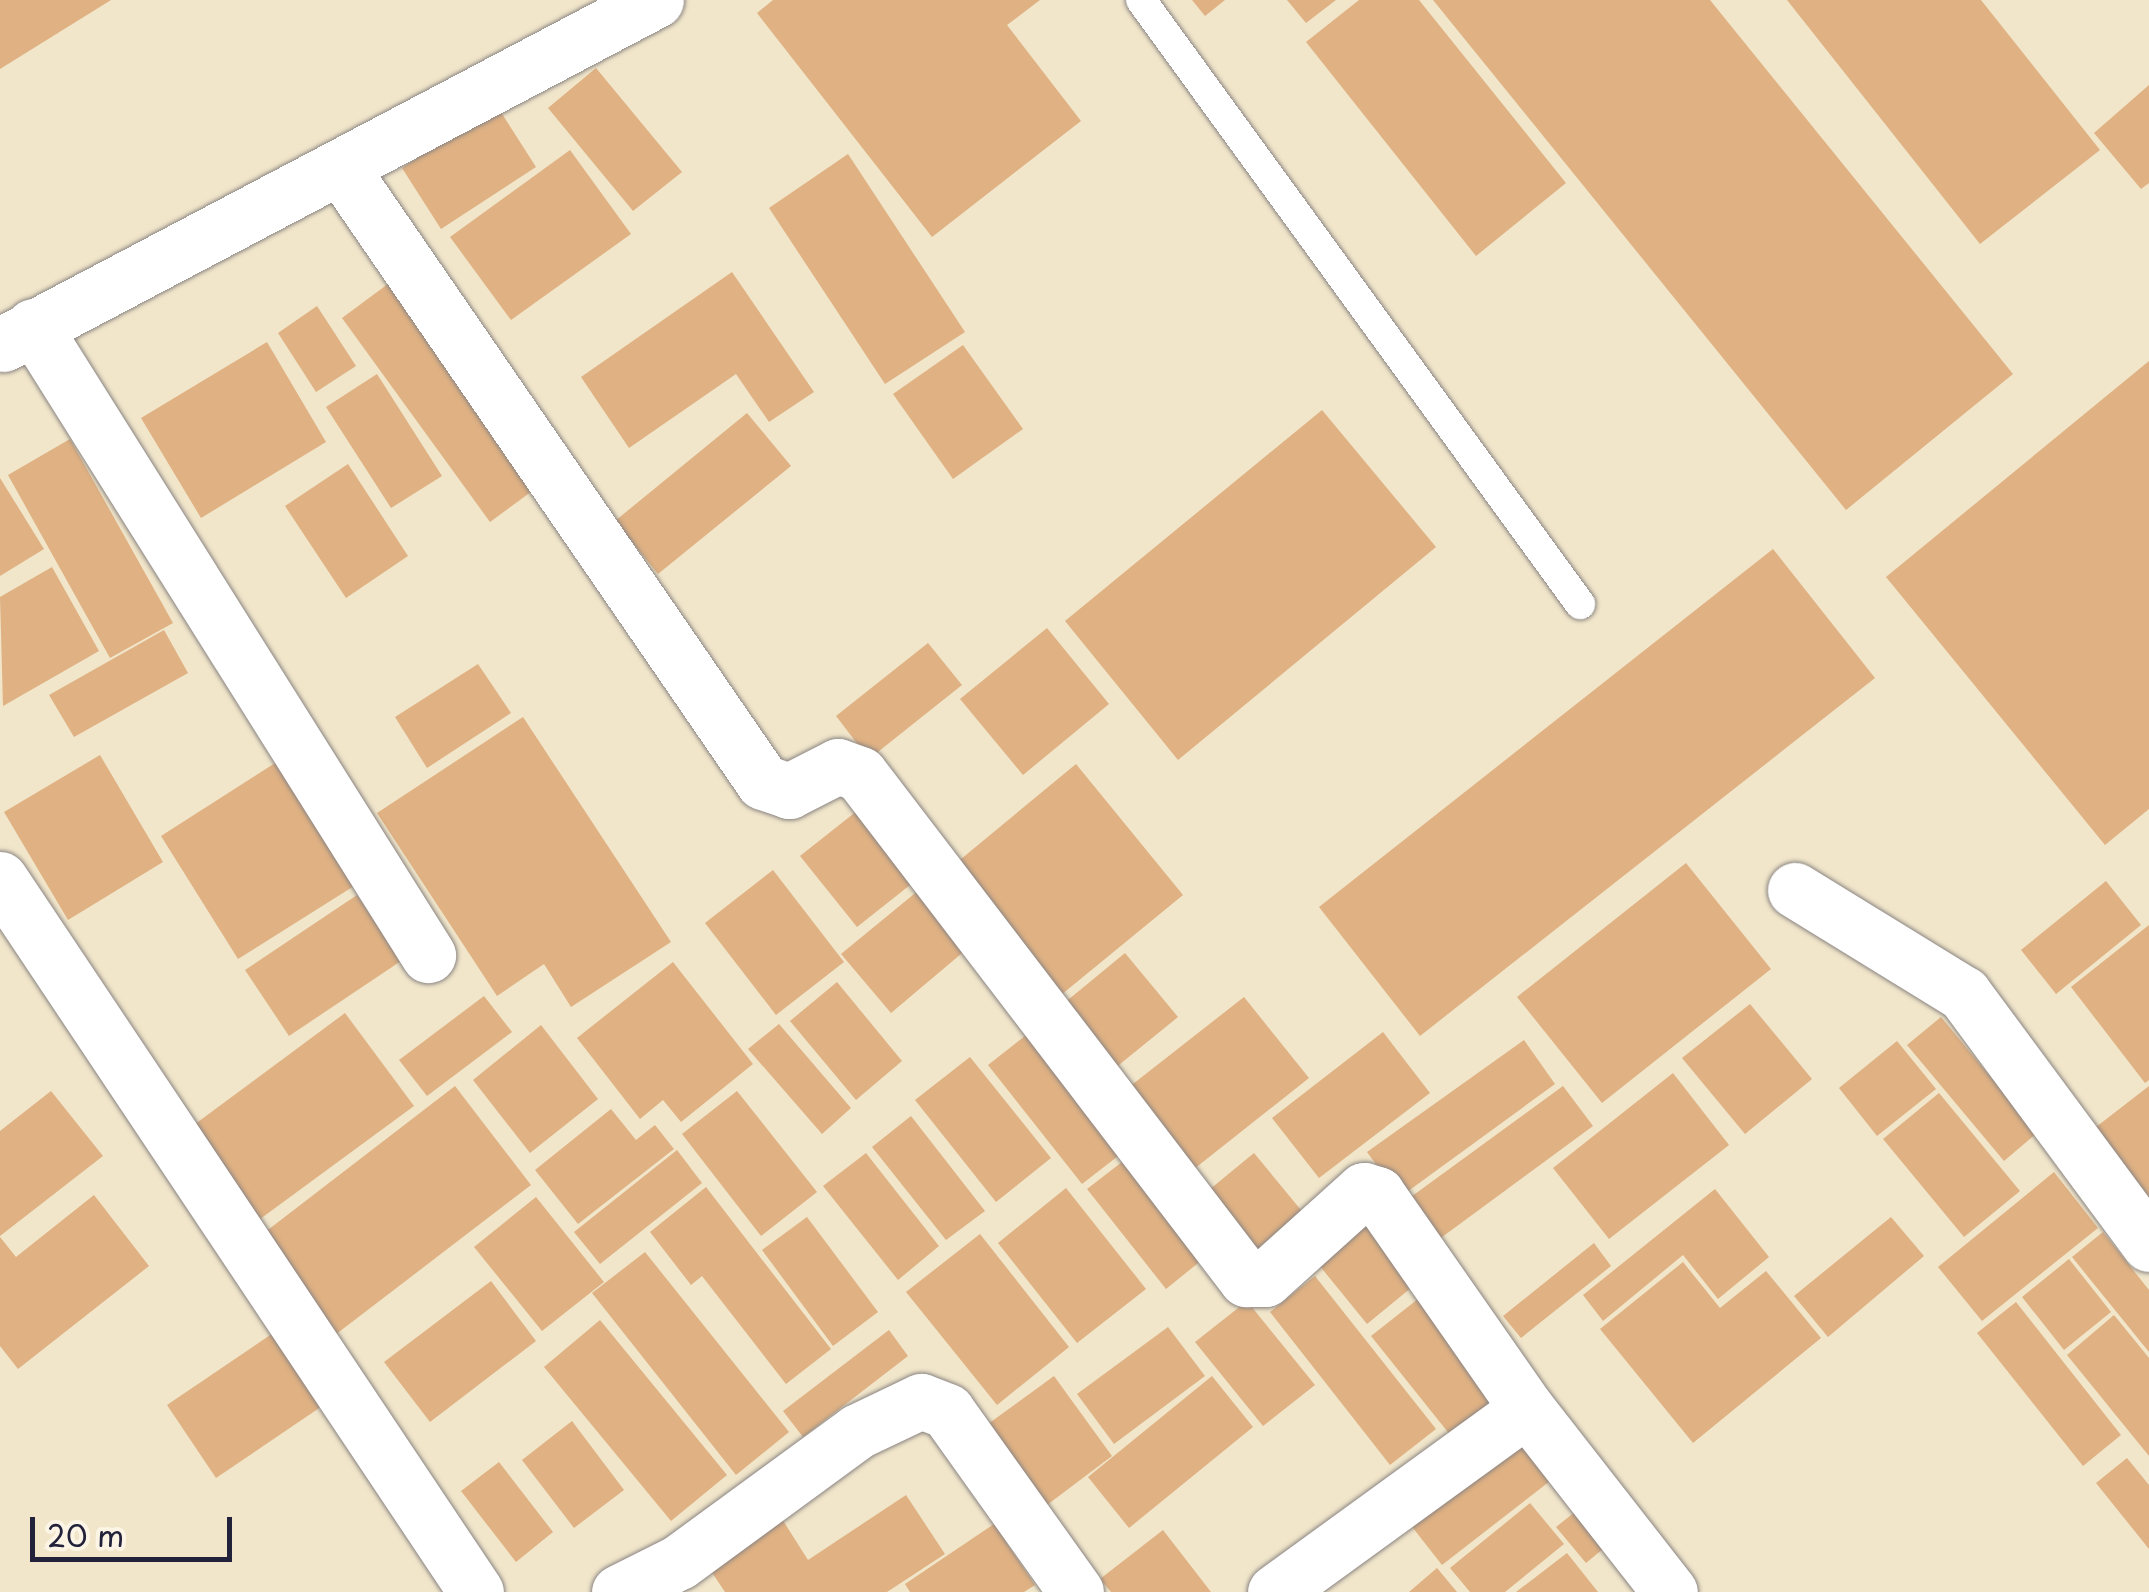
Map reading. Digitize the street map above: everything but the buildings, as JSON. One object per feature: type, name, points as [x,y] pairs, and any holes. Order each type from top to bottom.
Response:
[{"type":"street","points":[[428,955],[17,336],[656,0]]},
{"type":"street","points":[[341,168],[763,782],[789,791],[838,766],[860,774],[1246,1279],[1265,1279],[1364,1190],[1377,1194],[1527,1409],[1670,1592]]},
{"type":"street","points":[[0,880],[476,1592]]},
{"type":"street","points":[[1795,890],[1964,994],[2149,1244]]},
{"type":"street","points":[[619,1592],[689,1577],[858,1430],[920,1401],[947,1412],[1076,1592]]},
{"type":"street","points":[[1275,1592],[1527,1409]]},
{"type":"lane","points":[[1141,0],[1580,604]]}]
